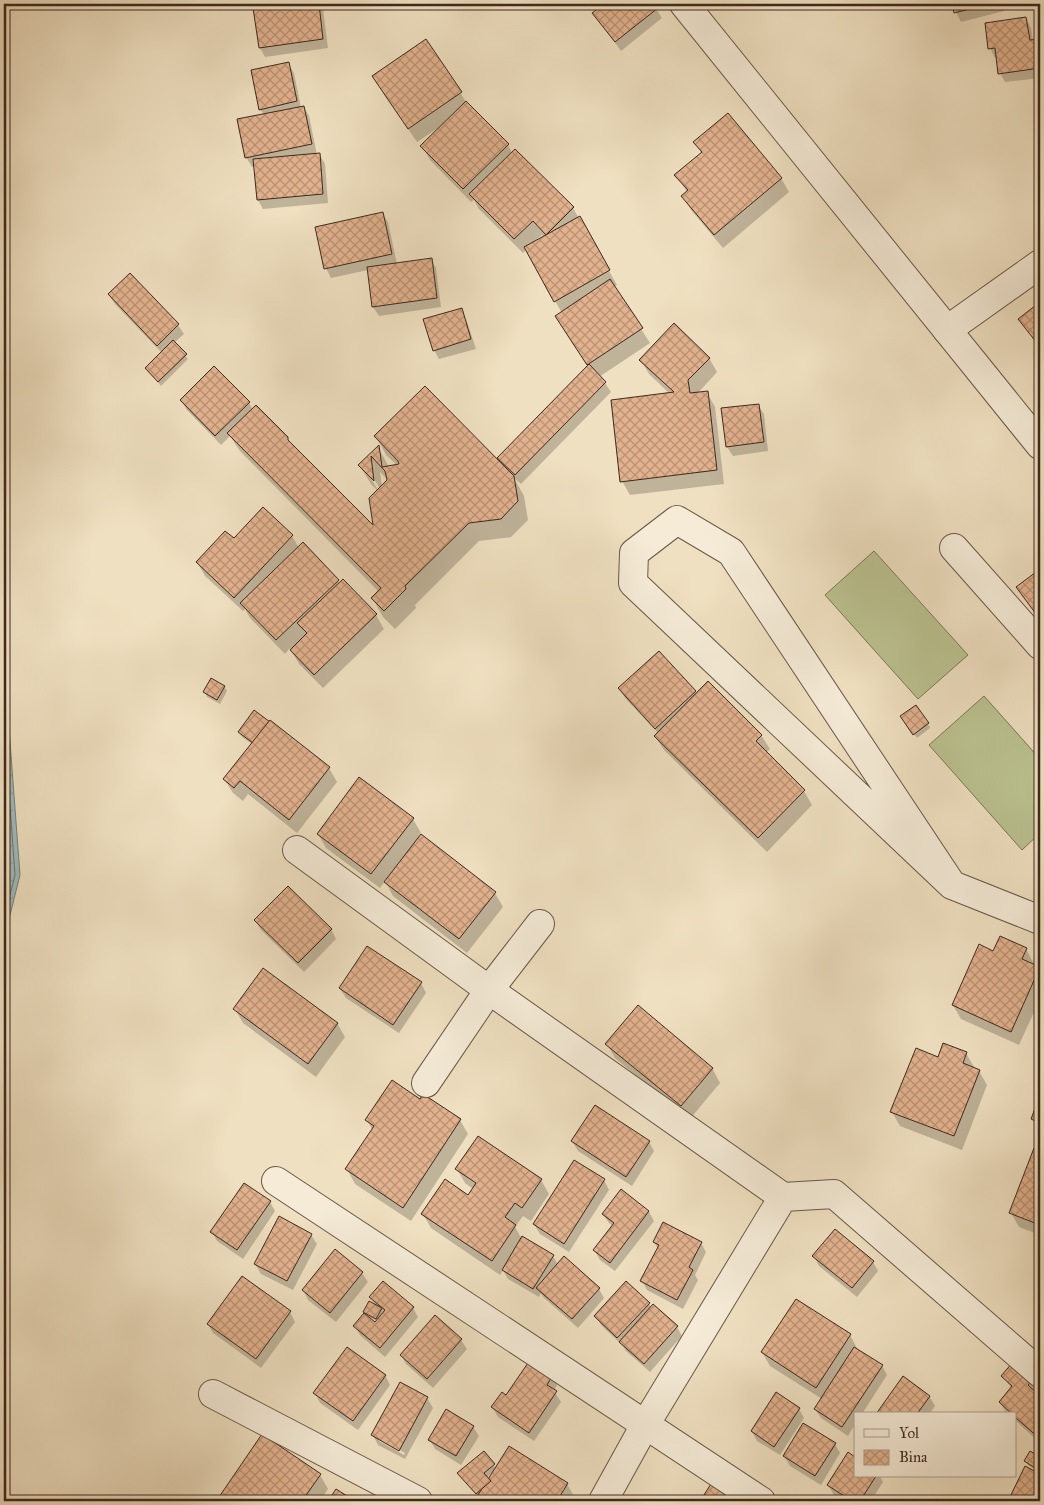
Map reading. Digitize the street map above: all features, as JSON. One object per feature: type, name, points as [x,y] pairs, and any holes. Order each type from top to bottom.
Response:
[{"type":"street","points":[[684,4],[1040,445]]},
{"type":"street","points":[[947,330],[1040,264]]},
{"type":"street","points":[[952,884],[731,552],[677,520],[634,553],[633,583],[952,884],[1040,920]]},
{"type":"street","points":[[954,548],[1040,645]]},
{"type":"street","points":[[297,850],[489,990],[783,1197],[834,1194],[1040,1373]]},
{"type":"street","points":[[426,1083],[489,990],[540,924]]},
{"type":"street","points":[[276,1181],[761,1501]]},
{"type":"street","points":[[603,1501],[645,1425],[783,1197]]},
{"type":"street","points":[[213,1394],[418,1501]]},
{"type":"green space","points":[[874,551],[968,655],[918,699],[825,595]]},
{"type":"green space","points":[[984,696],[1040,759],[1040,833],[1022,850],[929,745]]},
{"type":"water","points":[[4,685],[6,688],[20,875],[4,939]]},
{"type":"building","points":[[282,4],[319,4],[323,39],[259,48],[253,8]]},
{"type":"building","points":[[604,4],[655,4],[658,8],[615,42],[592,13]]},
{"type":"building","points":[[952,4],[990,4],[954,13]]},
{"type":"building","points":[[1026,17],[1030,40],[1040,39],[1040,68],[998,74],[995,48],[988,49],[985,23]]},
{"type":"building","points":[[426,39],[462,92],[408,129],[372,76]]},
{"type":"building","points":[[289,62],[297,101],[259,110],[251,70]]},
{"type":"building","points":[[466,101],[509,144],[463,189],[420,146]]},
{"type":"building","points":[[304,106],[312,144],[245,158],[237,119]]},
{"type":"building","points":[[728,113],[782,178],[714,235],[681,196],[688,190],[674,175],[702,152],[693,142]]},
{"type":"building","points":[[515,149],[574,207],[546,235],[533,221],[514,239],[469,194]]},
{"type":"building","points":[[320,153],[323,194],[257,200],[253,159]]},
{"type":"building","points":[[383,212],[392,254],[324,269],[315,227]]},
{"type":"building","points":[[580,216],[610,270],[554,302],[524,247]]},
{"type":"building","points":[[432,258],[437,298],[372,307],[367,267]]},
{"type":"building","points":[[130,273],[179,324],[157,346],[108,294]]},
{"type":"building","points":[[610,279],[643,328],[587,365],[555,316]]},
{"type":"building","points":[[1040,302],[1040,347],[1018,319]]},
{"type":"building","points":[[462,308],[471,339],[433,351],[423,319]]},
{"type":"building","points":[[674,323],[710,358],[688,380],[690,393],[708,391],[717,470],[620,482],[611,400],[674,392],[639,360]]},
{"type":"building","points":[[173,340],[187,354],[158,382],[145,368]]},
{"type":"building","points":[[589,364],[606,382],[515,475],[497,458]]},
{"type":"building","points":[[214,366],[250,402],[215,436],[180,400]]},
{"type":"building","points":[[425,386],[514,476],[518,501],[501,519],[469,523],[405,586],[406,589],[384,611],[371,598],[381,588],[227,433],[256,405],[288,437],[288,440],[373,525],[369,498],[387,480],[385,471],[371,456],[374,481],[358,465],[379,445],[382,467],[399,464],[374,436]]},
{"type":"building","points":[[759,404],[764,442],[726,447],[721,408]]},
{"type":"building","points":[[263,507],[293,535],[234,598],[196,562],[225,531],[234,538]]},
{"type":"building","points":[[303,542],[339,580],[276,640],[240,603]]},
{"type":"building","points":[[1040,569],[1040,610],[1036,614],[1016,587]]},
{"type":"building","points":[[343,579],[377,614],[314,675],[290,650],[307,633],[297,623]]},
{"type":"building","points":[[659,651],[696,691],[655,729],[618,688]]},
{"type":"building","points":[[211,678],[225,686],[217,700],[203,692]]},
{"type":"building","points":[[708,681],[762,735],[756,741],[805,790],[758,838],[654,736]]},
{"type":"building","points":[[916,705],[929,723],[913,735],[900,716]]},
{"type":"building","points":[[254,710],[270,722],[253,743],[238,732]]},
{"type":"building","points":[[270,720],[330,767],[289,820],[240,781],[234,788],[223,779]]},
{"type":"building","points":[[359,777],[414,818],[371,874],[317,834]]},
{"type":"building","points":[[421,834],[496,892],[459,939],[384,882]]},
{"type":"building","points":[[288,886],[332,929],[298,963],[254,920]]},
{"type":"building","points":[[1000,936],[1027,948],[1022,959],[1040,967],[1011,1032],[952,1005],[979,944],[993,951]]},
{"type":"building","points":[[367,946],[422,982],[393,1025],[339,988]]},
{"type":"building","points":[[263,968],[338,1023],[308,1064],[233,1009]]},
{"type":"building","points":[[638,1005],[713,1068],[681,1106],[605,1044]]},
{"type":"building","points":[[943,1043],[967,1052],[963,1063],[980,1070],[954,1136],[890,1112],[916,1048],[938,1057]]},
{"type":"building","points":[[392,1080],[420,1099],[423,1094],[461,1119],[403,1208],[345,1169],[374,1126],[365,1120]]},
{"type":"building","points":[[1040,1095],[1040,1123],[1031,1119]]},
{"type":"building","points":[[595,1105],[650,1141],[626,1177],[571,1141]]},
{"type":"building","points":[[478,1136],[542,1179],[522,1208],[515,1203],[505,1217],[516,1225],[492,1261],[421,1214],[445,1179],[468,1195],[476,1183],[455,1169]]},
{"type":"building","points":[[1034,1148],[1040,1150],[1040,1225],[1009,1213]]},
{"type":"building","points":[[574,1160],[605,1179],[564,1244],[533,1224]]},
{"type":"building","points":[[244,1183],[271,1201],[237,1250],[210,1232]]},
{"type":"building","points":[[621,1189],[649,1211],[610,1263],[593,1250],[614,1223],[602,1214]]},
{"type":"building","points":[[279,1216],[312,1234],[287,1281],[254,1264]]},
{"type":"building","points":[[663,1222],[702,1242],[689,1267],[693,1270],[677,1300],[640,1281],[659,1245],[653,1242]]},
{"type":"building","points":[[835,1229],[874,1261],[852,1288],[812,1256]]},
{"type":"building","points":[[522,1236],[554,1255],[533,1289],[502,1270]]},
{"type":"building","points":[[335,1249],[363,1272],[330,1313],[302,1290]]},
{"type":"building","points":[[564,1256],[600,1288],[572,1319],[536,1288]]},
{"type":"building","points":[[242,1276],[291,1311],[256,1359],[207,1324]]},
{"type":"building","points":[[383,1281],[414,1307],[380,1348],[353,1326],[364,1313],[375,1322],[385,1310],[369,1297]]},
{"type":"building","points":[[626,1281],[650,1303],[617,1338],[594,1316]]},
{"type":"building","points":[[796,1299],[851,1334],[816,1388],[761,1352]]},
{"type":"building","points":[[369,1301],[382,1308],[376,1319],[363,1312]]},
{"type":"building","points":[[653,1304],[678,1326],[644,1364],[619,1342]]},
{"type":"building","points":[[435,1315],[462,1339],[427,1379],[400,1355]]},
{"type":"building","points":[[347,1347],[386,1375],[353,1421],[313,1393]]},
{"type":"building","points":[[854,1347],[883,1365],[842,1427],[814,1409]]},
{"type":"building","points":[[530,1360],[553,1375],[547,1385],[557,1391],[529,1433],[491,1407],[502,1392],[506,1395]]},
{"type":"building","points":[[1013,1362],[1032,1380],[1028,1385],[1040,1396],[1040,1439],[1016,1418],[1016,1412],[1010,1412],[999,1402],[1012,1386],[1001,1376]]},
{"type":"building","points":[[903,1376],[930,1396],[918,1412],[877,1412]]},
{"type":"building","points":[[400,1382],[428,1397],[399,1451],[371,1435]]},
{"type":"building","points":[[776,1392],[800,1408],[774,1447],[751,1431]]},
{"type":"building","points":[[446,1409],[474,1426],[456,1456],[428,1440]]},
{"type":"building","points":[[803,1423],[836,1443],[815,1476],[783,1456]]},
{"type":"building","points":[[262,1434],[321,1474],[302,1501],[217,1500]]},
{"type":"building","points":[[509,1446],[568,1483],[557,1501],[488,1501],[478,1495]]},
{"type":"building","points":[[484,1451],[495,1464],[484,1473],[491,1481],[476,1494],[457,1473]]},
{"type":"building","points":[[1030,1451],[1040,1457],[1040,1471],[1024,1461]]},
{"type":"building","points":[[848,1452],[854,1456],[854,1478],[875,1478],[860,1501],[852,1501],[827,1485]]},
{"type":"building","points":[[1025,1466],[1040,1474],[1040,1501],[1008,1501]]},
{"type":"building","points":[[711,1484],[739,1501],[700,1501]]},
{"type":"building","points":[[336,1489],[355,1501],[328,1501]]}]
